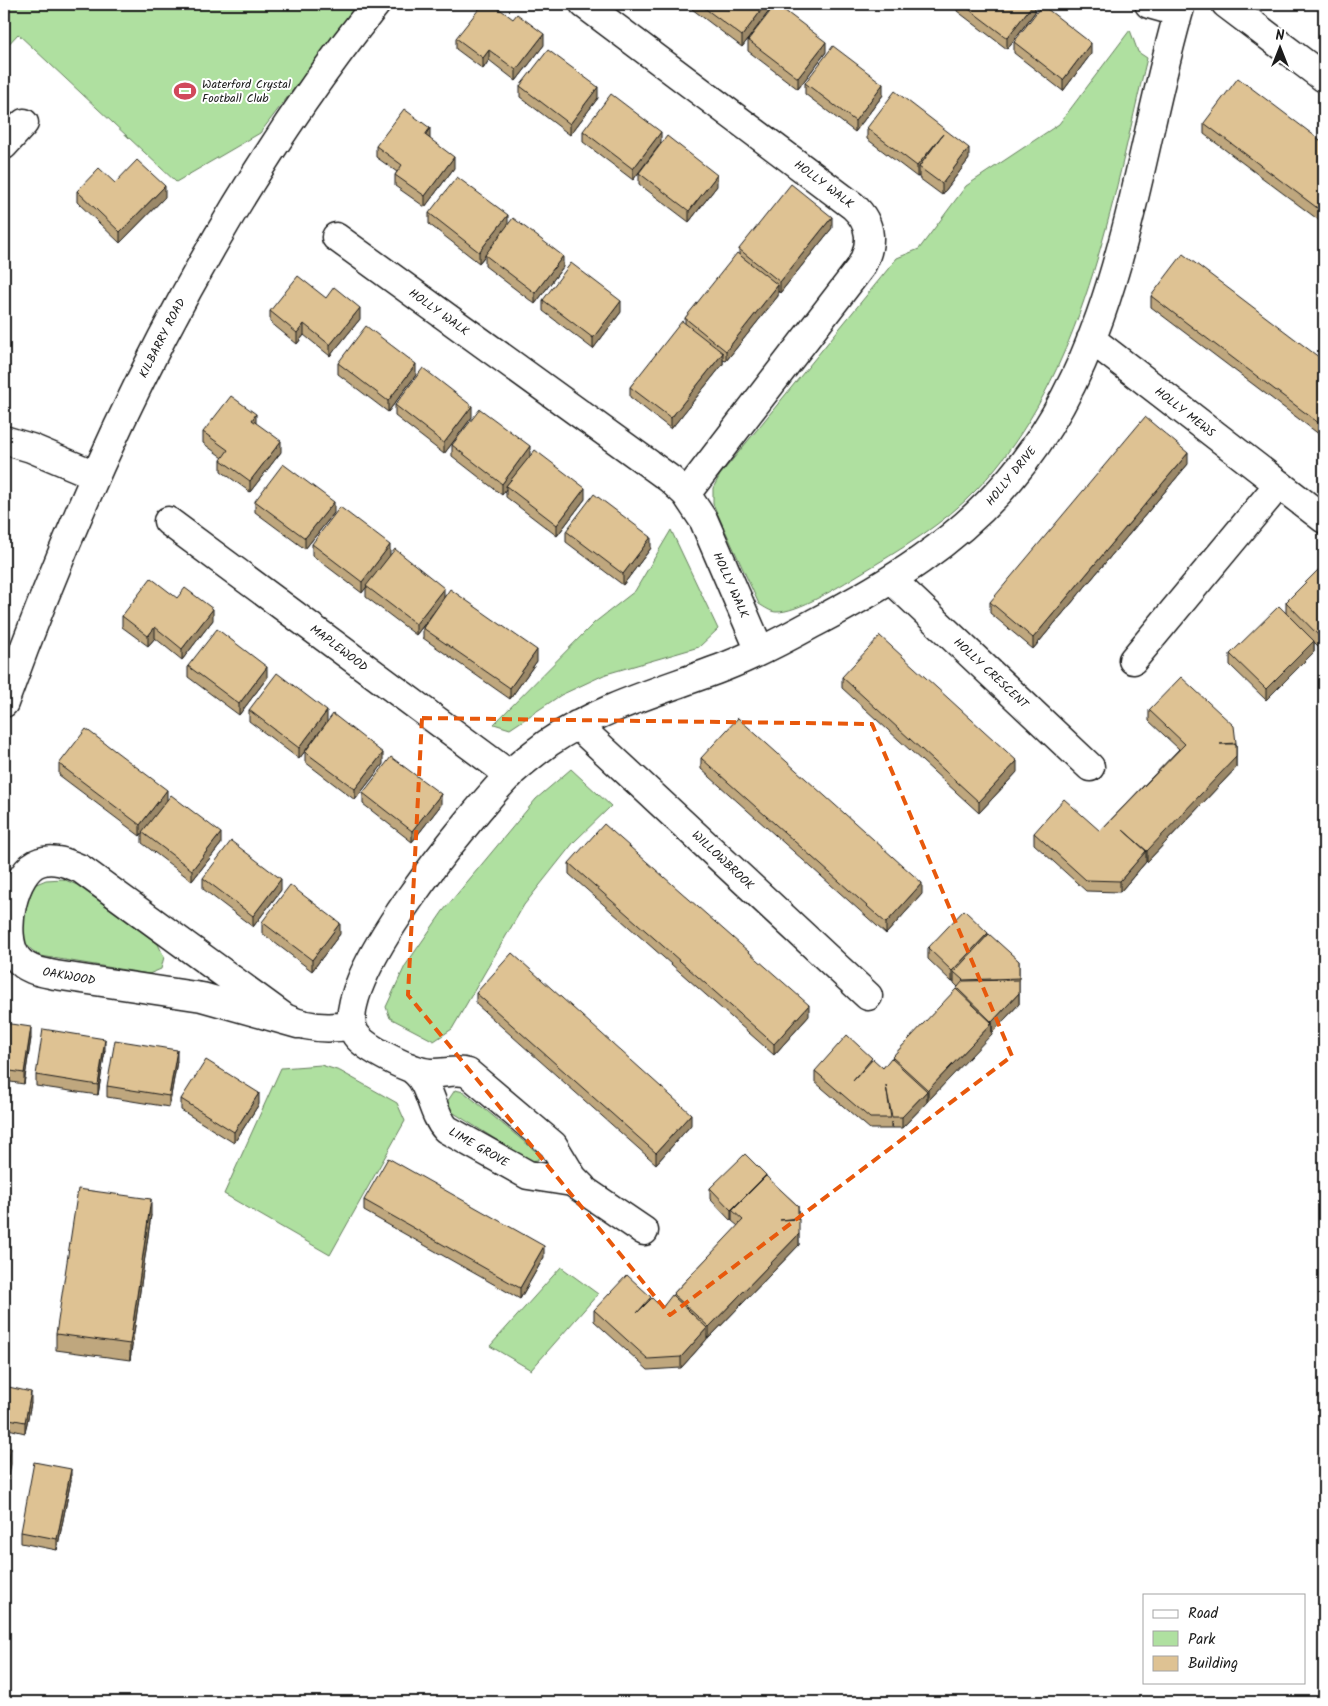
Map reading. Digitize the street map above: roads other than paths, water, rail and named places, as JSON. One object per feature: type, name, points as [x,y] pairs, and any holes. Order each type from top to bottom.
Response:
[{"type":"street","name":"KILBARRY ROAD","points":[[4,703],[95,475],[162,335],[200,266],[241,198],[302,106],[376,4]]},
{"type":"street","name":"HOLLY WALK","points":[[584,4],[853,206],[864,217],[869,231],[867,254],[860,268],[686,494]]},
{"type":"street","points":[[1149,4],[1180,8]]},
{"type":"street","points":[[1226,4],[1324,78]]},
{"type":"street","name":"HOLLY DRIVE","points":[[352,1025],[353,1003],[361,979],[395,919],[434,866],[510,775],[546,745],[577,725],[632,700],[714,671],[760,651],[892,580],[972,520],[1014,476],[1050,423],[1091,339],[1118,257],[1180,8]]},
{"type":"street","points":[[4,145],[24,123]]},
{"type":"street","name":"HOLLY WALK","points":[[336,237],[670,479],[686,494],[704,521],[760,651]]},
{"type":"street","name":"HOLLY MEWS","points":[[1091,339],[1324,519]]},
{"type":"street","points":[[4,440],[31,448],[95,475]]},
{"type":"street","points":[[1133,660],[1279,484]]},
{"type":"street","name":"MAPLEWOOD","points":[[168,521],[510,775]]},
{"type":"street","name":"HOLLY CRESCENT","points":[[892,580],[1090,767]]},
{"type":"street","name":"WILLOWBROOK","points":[[577,725],[868,996]]},
{"type":"street","name":"OAKWOOD","points":[[298,1024],[275,1013],[82,869],[62,862],[42,861],[34,864],[22,877],[10,917],[8,934],[13,951],[29,968],[55,975],[210,999],[298,1024],[325,1029],[352,1025]]},
{"type":"street","name":"LIME GROVE","points":[[352,1025],[355,1034],[365,1044],[409,1067],[430,1073],[457,1070],[468,1073],[553,1145],[573,1178],[582,1187],[644,1231]]},
{"type":"street","name":"LIME GROVE","points":[[409,1067],[423,1080],[436,1117],[446,1129],[528,1175],[568,1181],[582,1187]]},
{"type":"place","name":"Waterford Crystal Football Club","points":[[185,91]]}]
